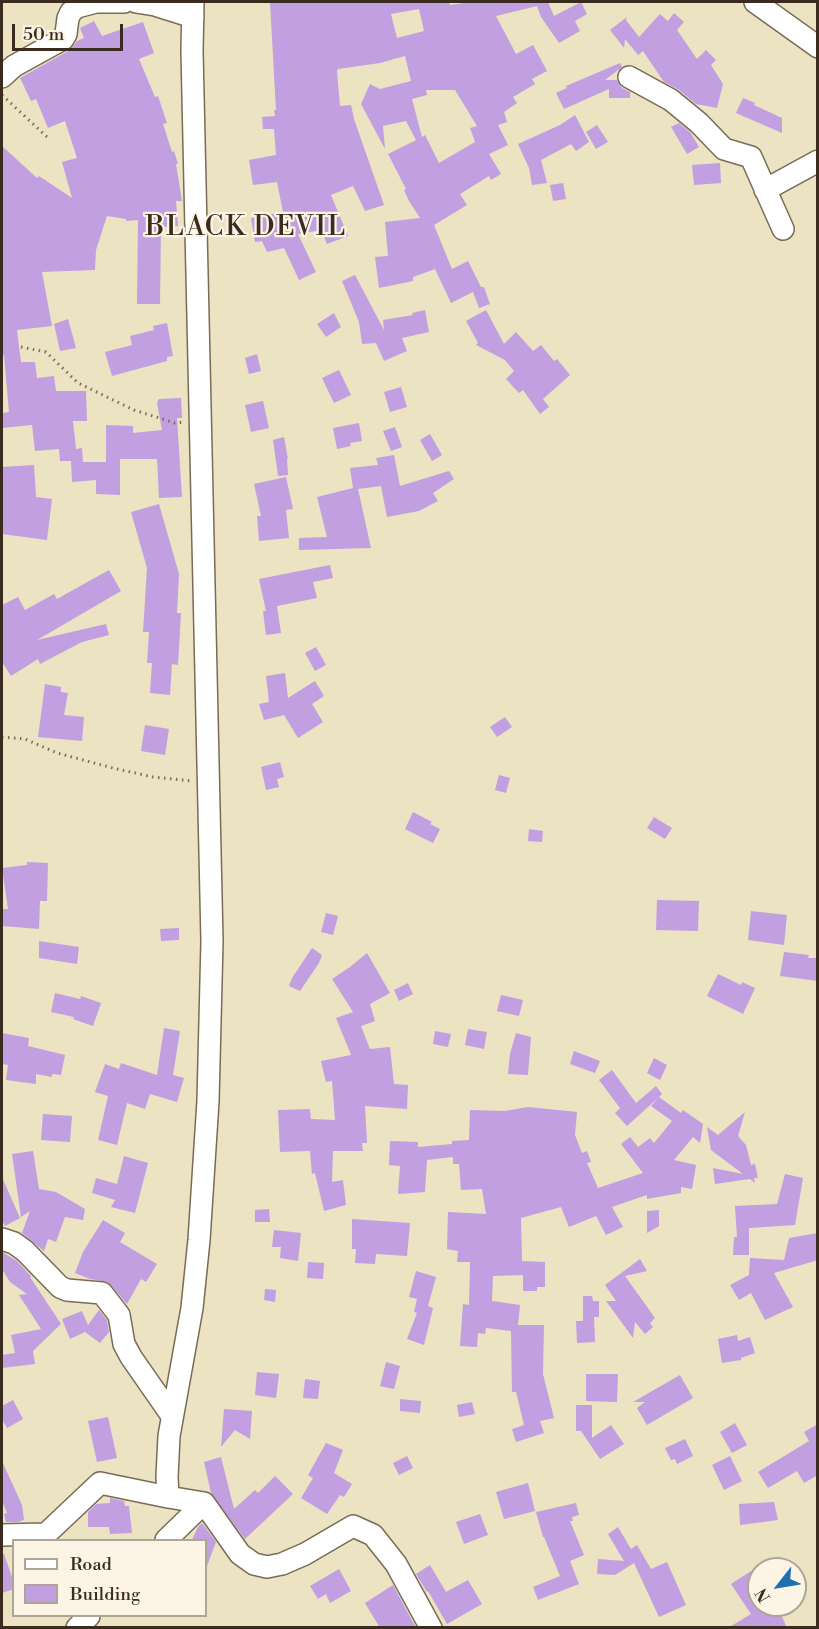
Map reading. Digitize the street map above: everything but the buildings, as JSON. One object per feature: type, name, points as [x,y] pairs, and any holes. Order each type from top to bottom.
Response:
[{"type":"street","points":[[2,77],[14,66],[63,39],[68,18],[77,7],[96,2],[124,2]]},
{"type":"street","points":[[136,2],[193,9],[192,51],[210,783],[212,941],[208,1101],[192,1308],[169,1436],[168,1497]]},
{"type":"street","points":[[755,2],[818,47]]},
{"type":"street","points":[[629,77],[671,100],[699,123],[724,149],[751,157],[783,229]]},
{"type":"street","points":[[765,190],[818,160]]},
{"type":"street","points":[[2,1239],[14,1243],[25,1251],[60,1287],[67,1290],[102,1293],[119,1315],[124,1344],[130,1357],[172,1416]]},
{"type":"street","points":[[2,1535],[46,1534],[100,1483],[204,1503],[240,1554],[254,1564],[267,1567],[282,1564],[305,1554],[353,1526],[373,1535],[396,1564],[431,1628]]},
{"type":"street","points":[[167,1539],[204,1503]]},
{"type":"street","points":[[77,1628],[88,1617]]},
{"type":"path","points":[[2,95],[47,137]]},
{"type":"path","points":[[21,347],[46,352],[78,383],[134,410],[175,423],[201,420]]},
{"type":"path","points":[[2,737],[25,739],[57,753],[153,777],[210,783]]},
{"type":"district","name":"BLACK DEVIL","points":[[246,229]]}]
